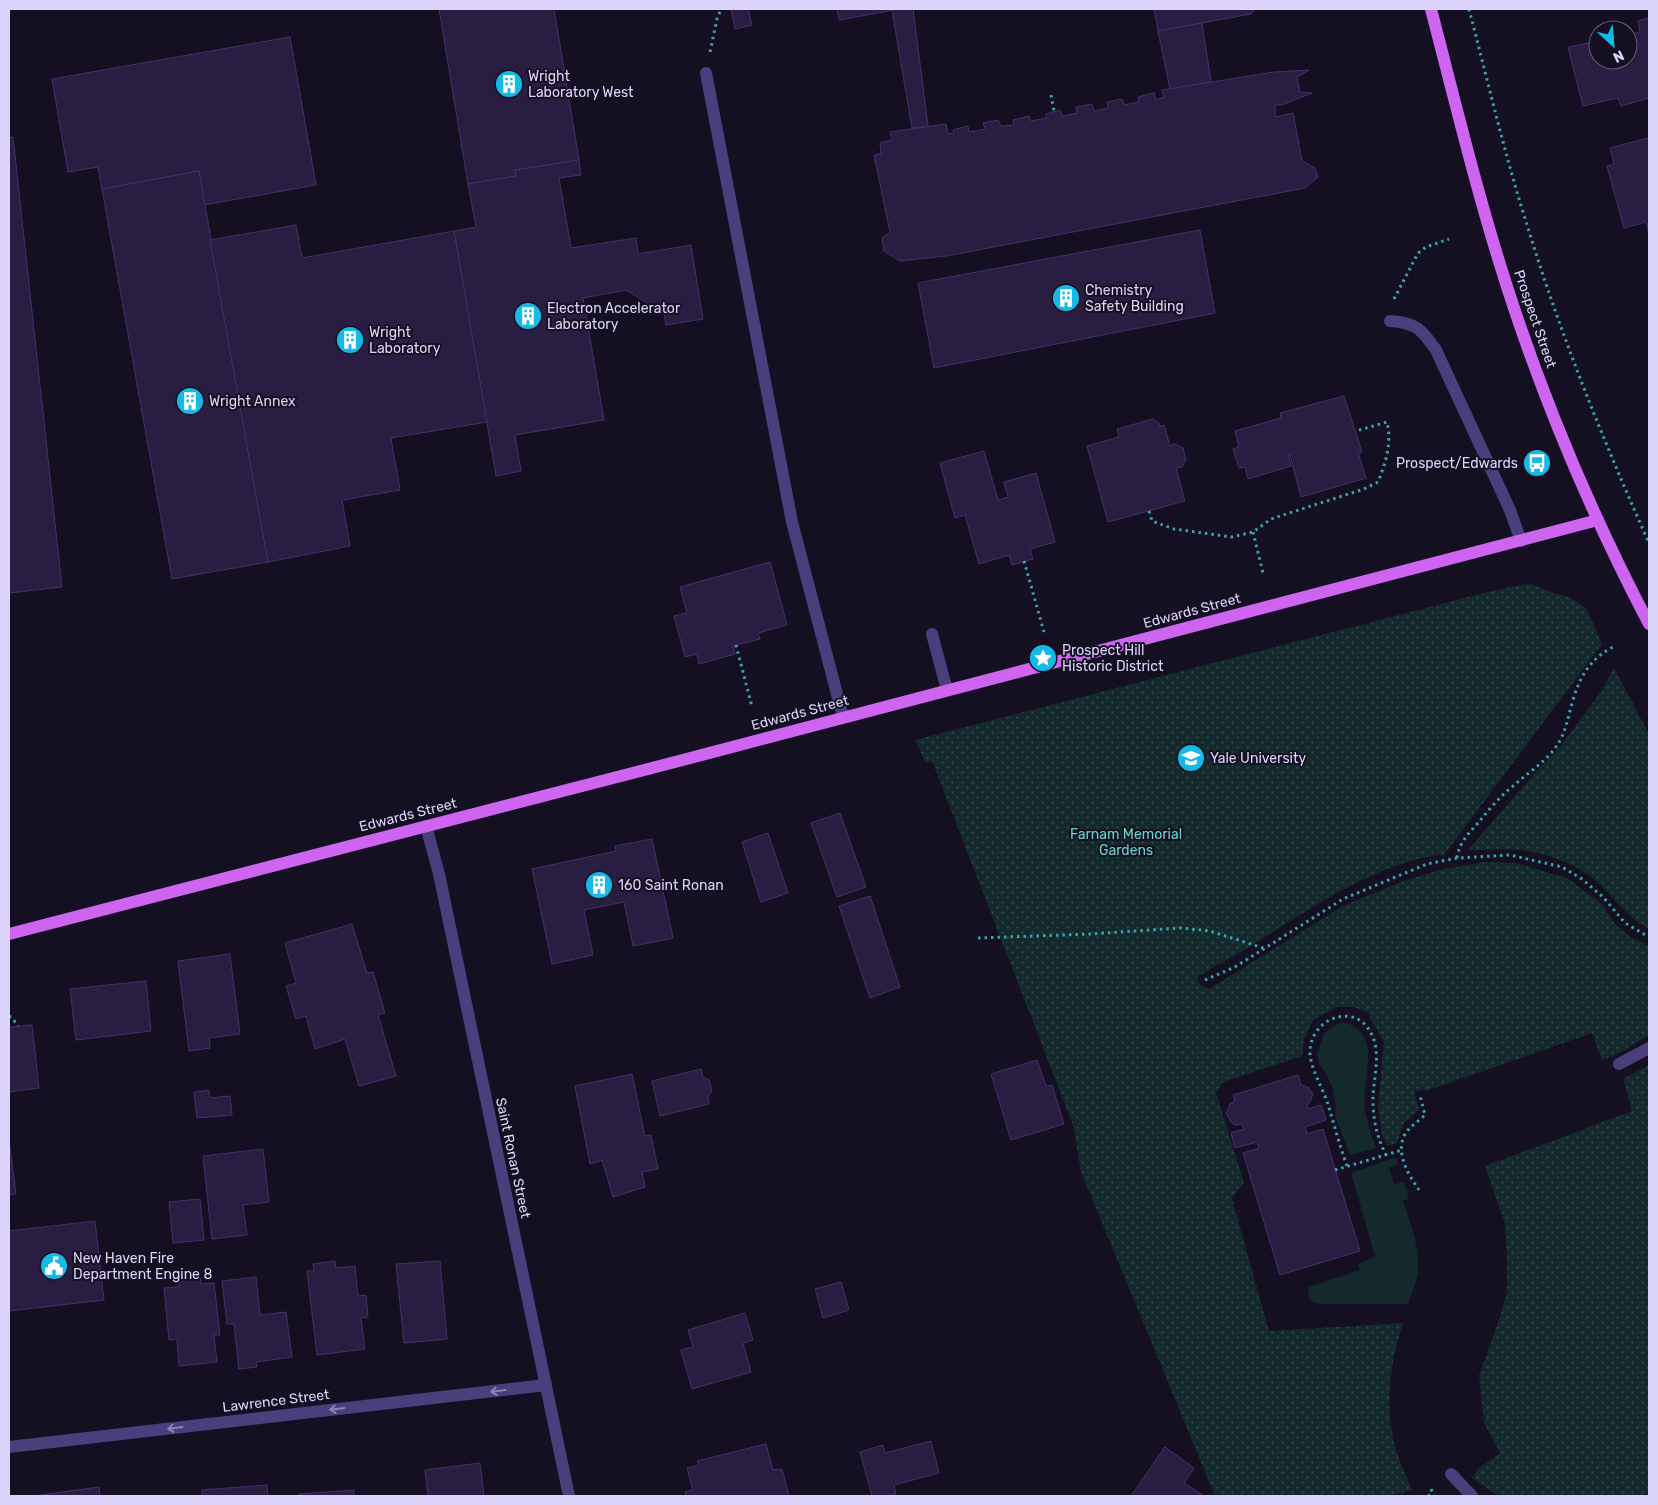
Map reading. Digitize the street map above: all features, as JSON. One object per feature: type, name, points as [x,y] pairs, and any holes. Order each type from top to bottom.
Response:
[{"type":"main road","name":"Prospect Street","points":[[1431,9],[1474,178],[1513,307],[1536,370],[1598,520],[1649,624]]},
{"type":"main road","name":"Edwards Street","points":[[9,934],[1598,520]]},
{"type":"street","points":[[706,73],[792,522],[842,717]]},
{"type":"street","points":[[1390,321],[1408,322],[1424,332],[1436,350],[1502,493],[1521,540]]},
{"type":"street","points":[[932,634],[947,690]]},
{"type":"street","name":"Saint Ronan Street","points":[[426,826],[439,874],[569,1496]]},
{"type":"street","points":[[1619,1064],[1649,1048]]},
{"type":"street","name":"Lawrence Street","points":[[9,1447],[546,1385]]},
{"type":"street","points":[[1451,1474],[1472,1496]]},
{"type":"path","points":[[706,73],[717,19],[721,9]]},
{"type":"path","points":[[1469,9],[1511,169],[1550,296],[1599,429],[1649,543]]},
{"type":"path","points":[[1051,95],[1054,111]]},
{"type":"path","points":[[1390,321],[1394,297],[1418,252],[1426,247],[1449,239]]},
{"type":"path","points":[[1149,511],[1152,521],[1174,529],[1232,537],[1253,532],[1271,519],[1364,489],[1378,482],[1387,461],[1390,433],[1387,422],[1356,431]]},
{"type":"path","points":[[1253,532],[1263,573]]},
{"type":"path","points":[[1024,561],[1044,632]]},
{"type":"path","points":[[736,645],[752,707]]},
{"type":"path","points":[[1457,858],[1458,848],[1463,840],[1490,808],[1511,787],[1536,769],[1553,752],[1564,735],[1573,699],[1580,681],[1593,660],[1613,647]]},
{"type":"path","points":[[1205,980],[1235,967],[1343,899],[1427,864],[1457,858],[1510,855],[1562,868],[1582,879],[1603,897],[1625,923],[1649,937]]},
{"type":"path","points":[[978,938],[1090,934],[1180,928],[1210,931],[1263,948]]},
{"type":"path","points":[[9,1016],[18,1026]]},
{"type":"path","points":[[1346,1166],[1328,1105],[1310,1056],[1310,1046],[1316,1032],[1331,1019],[1340,1016],[1360,1019],[1366,1024],[1374,1039],[1376,1052],[1374,1114],[1378,1139],[1386,1155]]},
{"type":"path","points":[[1419,1190],[1407,1170],[1402,1156],[1402,1143],[1406,1132],[1425,1115],[1420,1095]]},
{"type":"path","points":[[1336,1170],[1402,1150]]},
{"type":"path","points":[[1428,1496],[1434,1495],[1431,1490]]},
{"type":"green space","name":"Farnam Memorial Gardens","points":[[1529,583],[1553,593],[1569,597],[1586,608],[1602,644],[1444,855],[1395,866],[1369,877],[1318,904],[1197,977],[1200,985],[1209,989],[1343,906],[1403,881],[1444,869],[1484,862],[1516,863],[1567,878],[1602,904],[1615,924],[1632,938],[1649,946],[1649,1035],[1616,1055],[1602,1060],[1592,1033],[1429,1090],[1414,1091],[1419,1110],[1404,1123],[1397,1143],[1387,1146],[1382,1135],[1378,1106],[1384,1042],[1367,1012],[1354,1007],[1337,1007],[1313,1020],[1304,1039],[1302,1056],[1223,1082],[1216,1093],[1244,1182],[1232,1199],[1269,1331],[1403,1323],[1392,1370],[1390,1418],[1399,1460],[1412,1490],[1391,1496],[1215,1496],[1081,1172],[1073,1125],[932,761],[926,763],[915,740]]},
{"type":"green space","points":[[1614,668],[1649,734],[1649,929],[1627,913],[1596,881],[1576,867],[1552,857],[1527,851],[1503,849],[1468,850],[1559,748],[1600,693]]},
{"type":"green space","points":[[1343,1022],[1356,1028],[1364,1036],[1367,1047],[1365,1110],[1376,1148],[1350,1155],[1335,1116],[1336,1106],[1333,1089],[1319,1063],[1317,1054],[1324,1033]]},
{"type":"green space","points":[[1649,1065],[1649,1496],[1498,1496],[1472,1478],[1478,1469],[1500,1453],[1484,1423],[1479,1375],[1500,1317],[1507,1290],[1505,1224],[1485,1166],[1632,1111],[1623,1079]]},
{"type":"green space","points":[[1396,1157],[1398,1165],[1389,1168],[1394,1184],[1404,1182],[1409,1199],[1403,1201],[1414,1235],[1418,1261],[1417,1278],[1408,1304],[1323,1304],[1312,1302],[1308,1296],[1309,1287],[1360,1270],[1358,1264],[1375,1256],[1351,1173]]},
{"type":"building","name":"Wright Laboratory West","points":[[439,9],[554,9],[579,160],[515,170],[516,176],[468,184]]},
{"type":"building","points":[[731,9],[748,9],[752,25],[735,29]]},
{"type":"building","points":[[837,9],[900,9],[839,20]]},
{"type":"building","points":[[913,9],[928,126],[912,128],[892,10]]},
{"type":"building","points":[[1154,9],[1254,9],[1251,14],[1158,31]]},
{"type":"building","points":[[1649,18],[1649,98],[1621,106],[1618,98],[1583,106],[1568,47],[1588,43],[1588,70],[1638,70],[1638,32],[1640,32],[1638,21]]},
{"type":"building","points":[[1202,23],[1211,82],[1170,89],[1158,31]]},
{"type":"building","points":[[290,37],[316,185],[204,205],[199,171],[102,189],[98,167],[68,172],[52,79]]},
{"type":"building","points":[[1309,70],[1297,77],[1300,92],[1312,93],[1282,105],[1275,105],[1275,117],[1293,113],[1302,161],[1315,168],[1318,177],[1305,188],[946,256],[900,261],[884,251],[882,238],[890,232],[874,155],[881,154],[880,143],[892,140],[890,132],[946,124],[948,134],[954,133],[953,130],[968,126],[969,132],[985,129],[983,123],[998,120],[1001,126],[1014,125],[1013,120],[1029,116],[1031,121],[1046,118],[1046,114],[1060,110],[1062,116],[1077,113],[1076,107],[1092,104],[1094,111],[1108,108],[1107,102],[1122,99],[1124,105],[1139,102],[1138,97],[1154,93],[1156,100],[1164,97],[1162,90],[1274,72]]},
{"type":"building","points":[[13,137],[62,587],[9,593],[9,138]]},
{"type":"building","points":[[1648,138],[1649,235],[1646,222],[1624,228],[1607,166],[1614,164],[1610,148]]},
{"type":"building","name":"Electron Accelerator Laboratory","points":[[579,160],[581,175],[559,178],[571,248],[636,238],[638,254],[691,245],[703,319],[666,325],[664,313],[626,290],[583,298],[604,420],[515,435],[521,471],[496,476],[454,231],[476,227],[468,184],[516,176],[515,170]]},
{"type":"building","name":"Wright Annex","points":[[199,171],[268,562],[172,579],[102,189]]},
{"type":"building","name":"Wright Laboratory","points":[[296,225],[302,258],[454,231],[487,422],[391,438],[400,490],[342,500],[350,546],[268,562],[210,240]]},
{"type":"building","name":"Chemistry Safety Building","points":[[1200,230],[1215,313],[934,368],[918,283]]},
{"type":"building","points":[[1344,396],[1362,452],[1358,453],[1366,478],[1301,497],[1290,455],[1288,455],[1291,466],[1248,479],[1245,467],[1239,468],[1233,449],[1239,447],[1235,431],[1281,418],[1280,413]]},
{"type":"building","points":[[1153,419],[1160,426],[1164,425],[1170,446],[1175,444],[1183,448],[1186,460],[1182,467],[1176,468],[1185,501],[1108,522],[1087,446],[1119,437],[1117,429]]},
{"type":"building","points":[[984,451],[998,500],[1008,497],[1004,482],[1036,473],[1055,542],[1030,549],[1033,559],[1012,565],[1009,555],[979,564],[965,515],[955,518],[940,463]]},
{"type":"building","points":[[770,562],[787,625],[758,633],[760,639],[733,646],[735,654],[699,664],[697,654],[685,657],[674,616],[687,613],[680,587]]},
{"type":"building","points":[[840,813],[866,887],[837,897],[811,823]]},
{"type":"building","points":[[768,833],[788,893],[761,902],[742,842]]},
{"type":"building","name":"160 Saint Ronan","points":[[652,839],[673,938],[633,946],[624,902],[584,910],[593,955],[552,964],[532,869],[616,851],[615,846]]},
{"type":"building","points":[[870,896],[900,987],[870,998],[839,906]]},
{"type":"building","points":[[352,924],[367,973],[373,972],[385,1013],[378,1015],[396,1076],[359,1086],[345,1039],[315,1049],[306,1016],[296,1019],[286,986],[296,983],[285,943]]},
{"type":"building","points":[[230,954],[240,1034],[209,1038],[210,1048],[189,1051],[178,961]]},
{"type":"building","points":[[146,981],[151,1031],[76,1040],[70,989]]},
{"type":"building","points":[[32,1025],[39,1088],[9,1092],[9,1027]]},
{"type":"building","points":[[1037,1060],[1046,1086],[1052,1085],[1064,1124],[1011,1140],[991,1074]]},
{"type":"building","points":[[701,1069],[703,1077],[709,1080],[712,1091],[708,1097],[709,1104],[660,1116],[652,1081]]},
{"type":"building","points":[[632,1074],[645,1136],[651,1135],[658,1169],[642,1172],[645,1187],[613,1197],[602,1160],[590,1164],[575,1086]]},
{"type":"building","points":[[1298,1075],[1301,1085],[1308,1087],[1313,1094],[1307,1105],[1308,1109],[1321,1105],[1326,1120],[1305,1127],[1307,1134],[1323,1129],[1360,1251],[1280,1275],[1243,1153],[1259,1148],[1257,1142],[1235,1148],[1231,1133],[1244,1129],[1242,1124],[1235,1125],[1231,1122],[1226,1113],[1230,1104],[1235,1101],[1233,1095]]},
{"type":"building","points":[[209,1090],[210,1098],[230,1096],[232,1115],[197,1118],[194,1092]]},
{"type":"building","points":[[9,1140],[16,1194],[9,1195]]},
{"type":"building","points":[[263,1149],[269,1202],[243,1205],[247,1235],[212,1239],[203,1156]]},
{"type":"building","points":[[200,1199],[204,1240],[173,1243],[169,1202]]},
{"type":"building","name":"New Haven Fire Department Engine 8","points":[[95,1221],[104,1300],[9,1311],[9,1231]]},
{"type":"building","points":[[335,1261],[336,1268],[355,1266],[358,1296],[366,1295],[368,1317],[361,1318],[365,1349],[317,1355],[307,1271],[314,1271],[313,1264]]},
{"type":"building","points":[[440,1261],[447,1339],[404,1343],[396,1264]]},
{"type":"building","points":[[200,1275],[201,1284],[214,1283],[220,1335],[214,1335],[217,1362],[179,1366],[177,1339],[169,1340],[164,1288],[179,1287],[178,1277]]},
{"type":"building","points":[[256,1277],[260,1315],[286,1312],[292,1357],[256,1362],[257,1367],[239,1369],[234,1324],[227,1324],[222,1281]]},
{"type":"building","points":[[841,1282],[849,1310],[823,1318],[815,1289]]},
{"type":"building","points":[[745,1313],[753,1340],[743,1343],[751,1372],[692,1389],[681,1350],[693,1347],[688,1330]]},
{"type":"building","points":[[931,1441],[939,1473],[894,1485],[896,1495],[872,1496],[860,1452],[883,1445],[885,1453]]},
{"type":"building","points":[[766,1444],[773,1470],[782,1469],[789,1496],[686,1496],[685,1492],[693,1490],[687,1468],[699,1465],[697,1461]]},
{"type":"building","points":[[1165,1447],[1194,1468],[1184,1483],[1204,1496],[1131,1496]]},
{"type":"building","points":[[480,1463],[484,1496],[428,1496],[425,1470]]},
{"type":"building","points":[[267,1485],[268,1496],[202,1496],[202,1490]]},
{"type":"building","points":[[99,1487],[100,1496],[33,1496]]},
{"type":"building","points":[[354,1490],[354,1496],[295,1496],[300,1494]]},
{"type":"place","name":"Wright Laboratory West","points":[[509,84]]},
{"type":"place","name":"Chemistry Safety Building","points":[[1066,298]]},
{"type":"place","name":"Electron Accelerator Laboratory","points":[[528,316]]},
{"type":"place","name":"Wright Laboratory","points":[[350,340]]},
{"type":"place","name":"Wright Annex","points":[[190,401]]},
{"type":"place","name":"Prospect/Edwards","points":[[1537,463]]},
{"type":"place","name":"Prospect Hill Historic District","points":[[1043,658]]},
{"type":"place","name":"Yale University","points":[[1191,758]]},
{"type":"place","name":"160 Saint Ronan","points":[[599,885]]},
{"type":"place","name":"New Haven Fire Department Engine 8","points":[[54,1266]]}]
